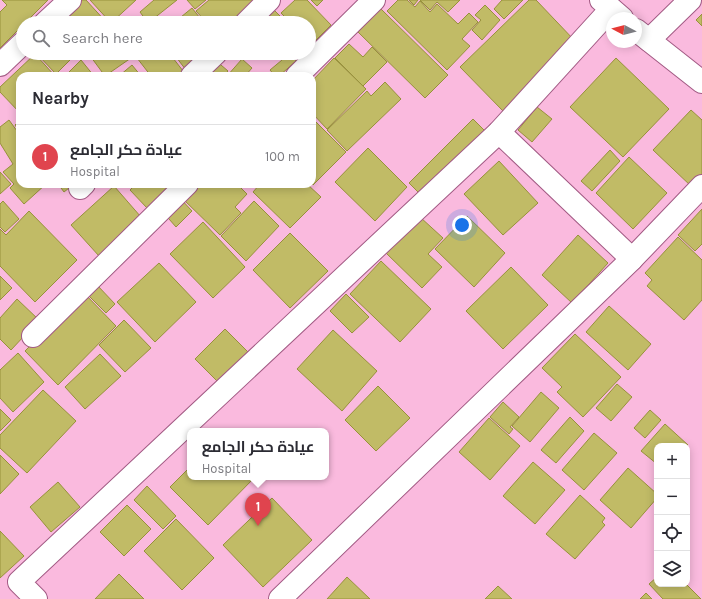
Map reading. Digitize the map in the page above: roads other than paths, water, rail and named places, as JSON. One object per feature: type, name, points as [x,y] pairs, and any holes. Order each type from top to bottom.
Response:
[{"type":"street","points":[[53,16],[70,0]]},
{"type":"street","points":[[253,16],[269,0]]},
{"type":"street","points":[[316,57],[374,0]]},
{"type":"street","points":[[690,0],[642,35],[702,82]]},
{"type":"street","points":[[36,599],[19,582],[364,257],[500,132],[612,9]]},
{"type":"street","points":[[0,65],[16,50]]},
{"type":"street","points":[[196,72],[209,60]]},
{"type":"street","points":[[301,72],[313,60]]},
{"type":"street","points":[[500,132],[632,259]]},
{"type":"street","points":[[280,599],[632,259],[702,186]]},
{"type":"street","points":[[33,336],[183,188]]},
{"type":"place","name":"عيادة حكر الجامع","points":[[258,526]]}]
